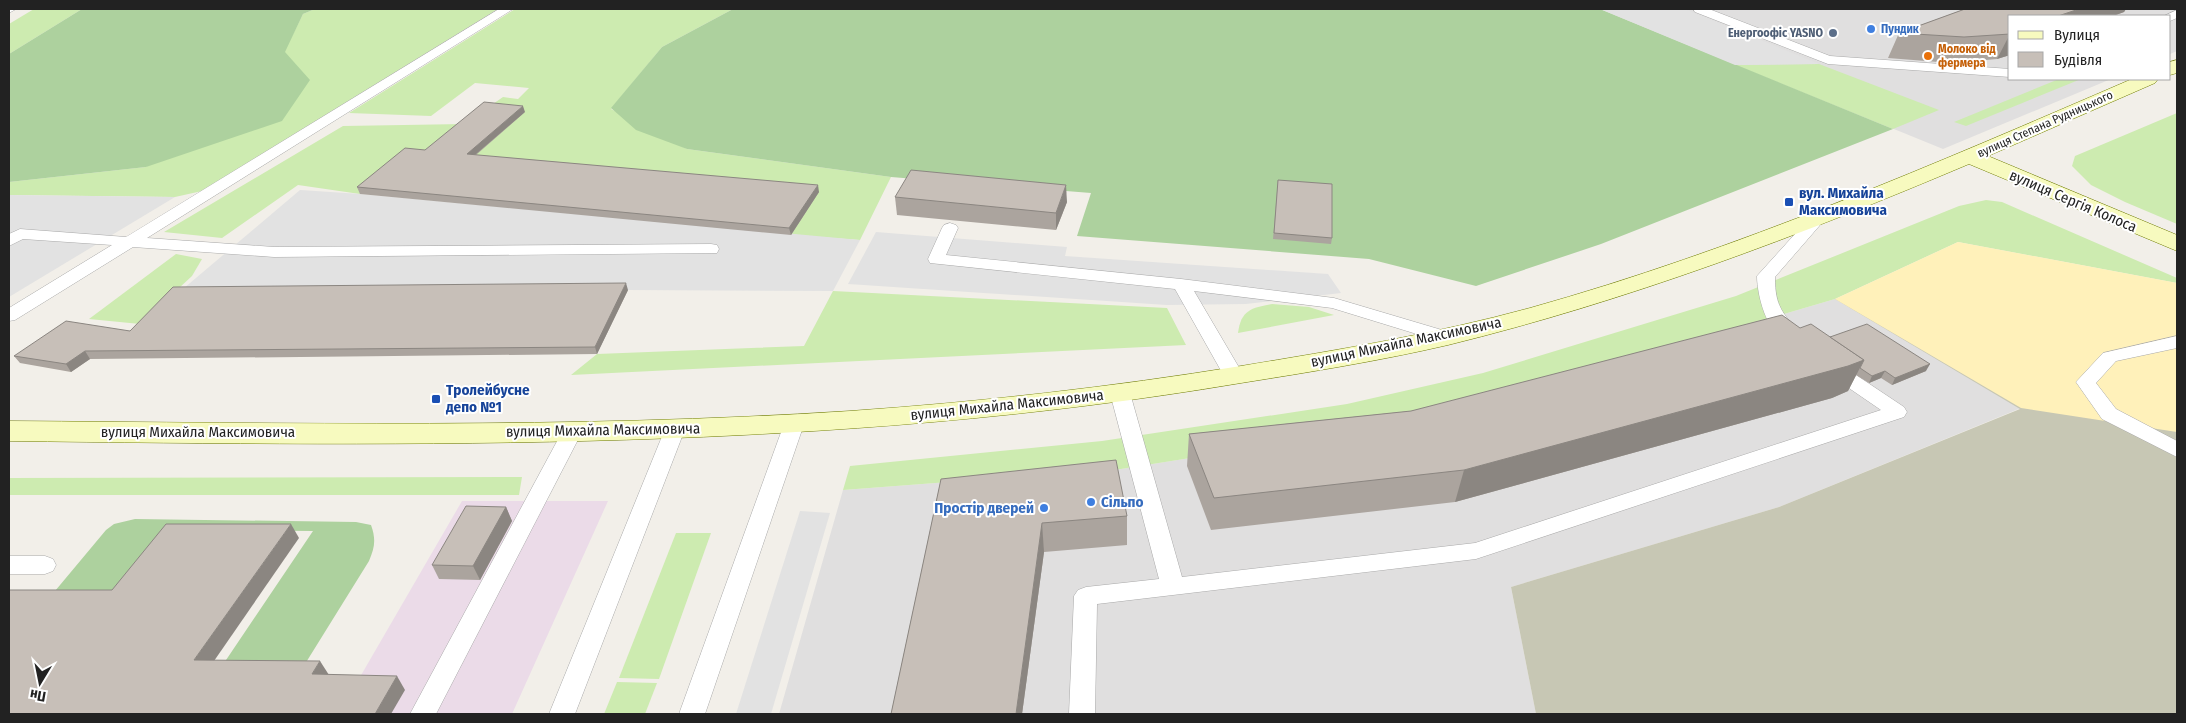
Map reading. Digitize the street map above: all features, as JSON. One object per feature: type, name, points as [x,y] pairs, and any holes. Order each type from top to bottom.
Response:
[{"type":"main road","name":"вулиця Степана Рудницького","points":[[1970,157],[2146,80]]},
{"type":"main road","name":"вулиця Михайла Максимовича","points":[[9,431],[572,432],[794,424],[1044,404],[1234,376],[1446,337],[1572,304],[1676,270],[1820,217],[1970,157]]},
{"type":"main road","name":"вулиця Сергія Колоса","points":[[1970,157],[2177,244]]},
{"type":"lane","points":[[9,316],[507,9]]},
{"type":"lane","points":[[1699,9],[1828,60],[2008,73]]},
{"type":"lane","points":[[1804,348],[1777,322],[1765,296],[1766,276],[1820,217]]},
{"type":"lane","points":[[950,228],[936,259],[1181,284],[1334,304],[1446,337]]},
{"type":"lane","points":[[9,241],[20,234],[274,252],[712,249]]},
{"type":"lane","points":[[1181,284],[1234,376]]},
{"type":"lane","points":[[2177,342],[2110,357],[2086,382],[2108,414],[2177,450]]},
{"type":"lane","points":[[1082,714],[1086,596],[1476,551],[1897,412],[1819,359]]},
{"type":"lane","points":[[1120,393],[1173,587]]},
{"type":"lane","points":[[692,714],[794,424]]},
{"type":"lane","points":[[562,714],[675,429]]},
{"type":"lane","points":[[423,714],[572,432]]},
{"type":"lane","points":[[9,565],[45,565]]},
{"type":"shaded area","points":[[1600,9],[2177,9],[2177,51],[2171,54],[2171,15],[2008,15],[2008,80],[2109,80],[1943,149]]},
{"type":"shaded area","points":[[1600,9],[1685,9],[1819,64],[1735,65]]},
{"type":"shaded area","points":[[300,190],[860,240],[833,291],[628,290],[177,294]]},
{"type":"shaded area","points":[[9,195],[175,197],[9,297]]},
{"type":"shaded area","points":[[876,232],[1067,247],[1065,256],[1328,274],[1341,293],[1246,304],[1167,305],[848,284]]},
{"type":"shaded area","points":[[2177,283],[2177,714],[1536,714],[1511,587],[1779,507],[2020,409],[1835,299]]},
{"type":"shaded area","points":[[1835,299],[2021,408],[1779,507],[1511,587],[1536,714],[779,714],[843,490],[1121,469],[1418,422]]},
{"type":"shaded area","points":[[462,501],[608,501],[512,714],[324,714],[360,677]]},
{"type":"shaded area","points":[[800,511],[830,513],[771,714],[736,714]]},
{"type":"green space","points":[[34,9],[82,9],[9,54],[9,24]]},
{"type":"green space","points":[[82,9],[315,9],[303,14],[285,52],[310,80],[282,121],[146,167],[9,182],[9,54]]},
{"type":"green space","points":[[315,9],[498,9],[202,191],[175,197],[9,195],[9,182],[146,167],[284,52],[303,14]]},
{"type":"green space","points":[[515,9],[733,9],[662,47],[611,109],[687,149],[891,177],[860,240],[791,235],[818,192],[360,194],[298,185],[222,238],[164,232],[343,126],[464,124],[503,97],[518,99],[529,88],[475,83],[431,116],[349,113]]},
{"type":"green space","points":[[733,9],[1600,9],[1893,129],[1601,244],[1476,286],[1369,259],[1077,236],[1091,193],[891,177],[687,149],[636,130],[611,108],[662,47]]},
{"type":"green space","points":[[1819,64],[1939,110],[1893,129],[1735,65]]},
{"type":"green space","points":[[2057,80],[2079,80],[1966,126],[1954,122]]},
{"type":"green space","points":[[2177,113],[2177,224],[2091,185],[2072,166],[2075,156]]},
{"type":"green space","points":[[1986,200],[2002,202],[2177,278],[2177,283],[1958,242],[1835,299],[1418,422],[1121,469],[843,490],[850,466],[1102,441],[1347,404],[1483,373],[1736,296],[1959,206]]},
{"type":"green space","points":[[176,254],[202,259],[192,276],[140,324],[89,319]]},
{"type":"green space","points":[[833,291],[1167,308],[1186,345],[571,375],[597,354],[804,346]]},
{"type":"green space","points":[[1272,304],[1309,307],[1334,315],[1238,333],[1239,325],[1248,311]]},
{"type":"green space","points":[[522,477],[519,495],[9,495],[9,478]]},
{"type":"green space","points":[[135,519],[356,522],[371,525],[374,543],[369,561],[305,664],[224,663],[313,531],[172,530],[118,597],[50,597],[106,530],[114,524]]},
{"type":"green space","points":[[676,533],[711,533],[659,679],[619,678]]},
{"type":"green space","points":[[617,682],[657,683],[645,714],[604,714]]},
{"type":"sand","points":[[1958,242],[2177,283],[2177,432],[2021,408],[1835,299]]},
{"type":"building","points":[[1965,9],[2079,9],[2061,15],[2008,15],[2008,34],[1964,37],[1899,33]]},
{"type":"building","points":[[484,102],[523,106],[467,154],[818,185],[789,228],[357,187],[405,148],[425,150]]},
{"type":"building","points":[[911,170],[1066,185],[1056,213],[895,197]]},
{"type":"building","points":[[1278,180],[1332,184],[1332,238],[1274,233]]},
{"type":"building","points":[[626,283],[595,347],[85,351],[66,364],[14,356],[66,321],[130,331],[173,287]]},
{"type":"building","points":[[1782,315],[1800,328],[1811,324],[1864,360],[1848,366],[1464,470],[1214,498],[1189,434],[1411,411]]},
{"type":"building","points":[[1867,324],[1930,364],[1895,378],[1885,371],[1872,376],[1860,368],[1864,360],[1830,337]]},
{"type":"building","points":[[1116,460],[1127,516],[1042,523],[1016,714],[891,714],[941,479]]},
{"type":"building","points":[[466,506],[506,507],[473,566],[432,565]]},
{"type":"building","points":[[166,524],[291,524],[194,660],[320,661],[312,674],[397,676],[375,714],[9,714],[9,590],[112,590]]},
{"type":"place","name":"Пундик","points":[[1871,29]]},
{"type":"place","name":"Енергоофіс YASNO","points":[[1833,33]]},
{"type":"place","name":"Молоко від фермера","points":[[1928,56]]},
{"type":"place","name":"вул. Михайла Максимовича","points":[[1789,202]]},
{"type":"place","name":"Тролейбусне депо №1","points":[[436,399]]},
{"type":"place","name":"Сільпо","points":[[1091,502]]},
{"type":"place","name":"Простір дверей","points":[[1044,508]]}]
